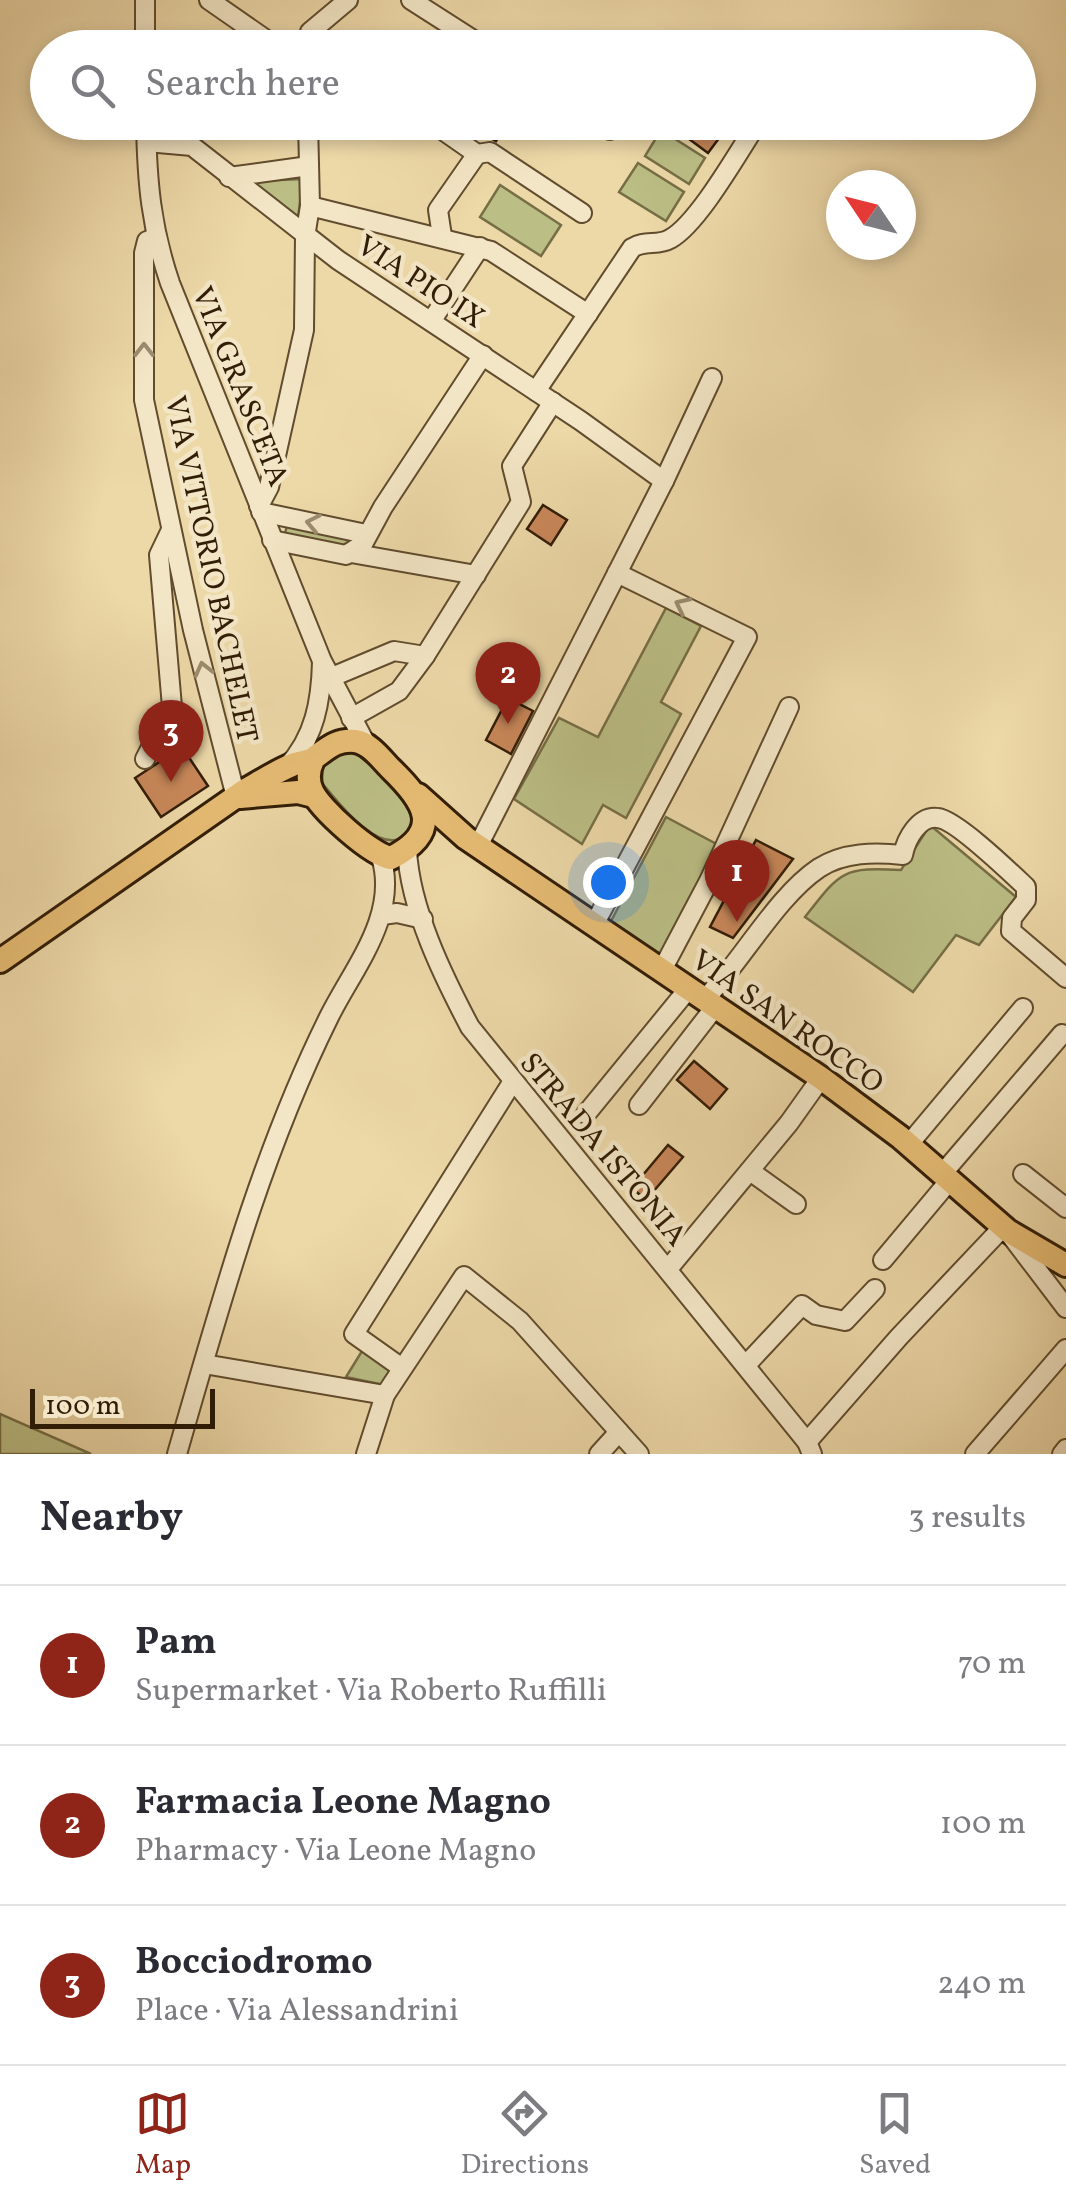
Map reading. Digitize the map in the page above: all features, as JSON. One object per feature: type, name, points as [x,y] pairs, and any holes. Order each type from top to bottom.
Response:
[{"type":"main road","points":[[8,956],[236,797],[287,767],[347,742],[367,746],[418,795],[425,820],[408,850],[391,858],[370,852],[314,796],[308,776],[316,755]]},
{"type":"main road","points":[[236,797],[298,792],[314,796]]},
{"type":"main road","name":"VIA SAN ROCCO","points":[[418,795],[472,842],[821,1078],[909,1144],[1005,1229],[1064,1261]]},
{"type":"main road","points":[[422,831],[472,842]]},
{"type":"street","points":[[144,0],[145,30]]},
{"type":"street","points":[[209,0],[252,30]]},
{"type":"street","points":[[312,30],[348,0]]},
{"type":"street","points":[[410,0],[458,30]]},
{"type":"street","name":"VIA GRASCETA","points":[[147,140],[154,238],[272,540],[327,669],[367,746]]},
{"type":"street","name":"VIA PIO IX","points":[[172,140],[192,146],[306,237],[536,390],[664,481]]},
{"type":"street","points":[[308,140],[310,206],[304,330],[269,487],[260,509],[366,534]]},
{"type":"street","points":[[457,140],[477,154],[490,152],[582,212]]},
{"type":"street","points":[[536,390],[632,248],[669,240],[686,226],[746,140]]},
{"type":"street","points":[[442,236],[438,210],[477,154]]},
{"type":"street","points":[[229,177],[309,166]]},
{"type":"street","points":[[310,206],[491,251],[588,314]]},
{"type":"street","name":"VIA VITTORIO BACHELET","points":[[154,238],[147,241],[144,253],[144,400],[171,530],[236,797]]},
{"type":"street","points":[[432,320],[480,247]]},
{"type":"street","points":[[272,540],[346,555],[363,544],[383,506],[483,355]]},
{"type":"street","points":[[472,842],[616,574],[712,378]]},
{"type":"street","points":[[352,718],[399,691],[426,656],[521,502],[512,466],[553,402]]},
{"type":"street","points":[[145,759],[172,707],[159,555],[171,530]]},
{"type":"street","points":[[351,553],[476,575]]},
{"type":"street","points":[[596,924],[748,638],[616,574]]},
{"type":"street","points":[[287,767],[297,756],[315,718],[327,669],[394,651],[426,656]]},
{"type":"street","points":[[316,755],[324,712],[321,695]]},
{"type":"street","points":[[662,970],[708,881],[788,707]]},
{"type":"street","points":[[586,1114],[703,998],[819,868],[870,852],[903,855],[905,844],[919,824],[936,817],[944,819],[1026,886],[1028,894],[1012,918],[1011,931],[1066,978]]},
{"type":"street","name":"STRADA ISTONIA","points":[[408,850],[423,919],[444,978],[470,1027],[810,1448]]},
{"type":"street","points":[[178,1454],[271,1146],[328,1020],[382,915],[386,890],[381,857]]},
{"type":"street","points":[[382,915],[397,913],[423,919]]},
{"type":"street","points":[[639,1105],[703,998]]},
{"type":"street","points":[[909,1144],[1024,1008]]},
{"type":"street","points":[[884,1260],[1062,1034]]},
{"type":"street","points":[[668,1269],[821,1078]]},
{"type":"street","points":[[402,1368],[354,1334],[513,1081]]},
{"type":"street","points":[[750,1170],[796,1204]]},
{"type":"street","points":[[1023,1174],[1066,1208]]},
{"type":"street","points":[[810,1448],[899,1338],[1005,1229],[1066,1308]]},
{"type":"street","points":[[366,1454],[385,1395],[464,1276],[520,1321],[639,1454]]},
{"type":"street","points":[[746,1365],[802,1305],[816,1316],[845,1321],[874,1289]]},
{"type":"street","points":[[975,1454],[1066,1349]]},
{"type":"street","points":[[204,1364],[385,1395]]},
{"type":"street","points":[[599,1454],[618,1432]]},
{"type":"green space","points":[[655,140],[677,140],[705,158],[689,184],[645,156]]},
{"type":"green space","points":[[638,163],[684,192],[666,221],[619,192]]},
{"type":"green space","points":[[303,179],[298,218],[252,181]]},
{"type":"green space","points":[[500,185],[561,225],[541,256],[480,217]]},
{"type":"green space","points":[[288,520],[355,536],[351,553],[284,539]]},
{"type":"green space","points":[[666,608],[701,626],[661,702],[681,714],[626,818],[603,805],[582,844],[514,799],[559,718],[598,737]]},
{"type":"green space","points":[[346,749],[376,768],[407,798],[415,816],[405,836],[394,840],[371,833],[322,783],[323,764]]},
{"type":"green space","points":[[666,817],[722,847],[662,957],[610,923]]},
{"type":"green space","points":[[930,825],[1016,897],[979,945],[956,935],[913,992],[805,917],[844,875],[854,871],[901,870]]},
{"type":"green space","points":[[362,1351],[392,1372],[384,1385],[346,1377]]},
{"type":"green space","points":[[0,1414],[91,1454],[0,1454]]},
{"type":"building","points":[[690,140],[718,140],[708,153]]},
{"type":"building","points":[[543,505],[567,520],[551,545],[527,529]]},
{"type":"building","points":[[508,698],[533,711],[511,754],[486,740]]},
{"type":"building","points":[[192,726],[197,739],[178,746],[173,733]]},
{"type":"building","points":[[182,747],[208,786],[161,817],[135,778]]},
{"type":"building","points":[[756,840],[793,859],[733,938],[710,927]]},
{"type":"building","points":[[694,1061],[727,1089],[710,1109],[677,1080]]},
{"type":"building","points":[[668,1145],[683,1157],[646,1200],[632,1188]]},
{"type":"place","name":"Farmacia Leone Magno","points":[[508,724]]},
{"type":"place","name":"Bocciodromo","points":[[171,782]]},
{"type":"place","name":"Pam","points":[[737,922]]}]
